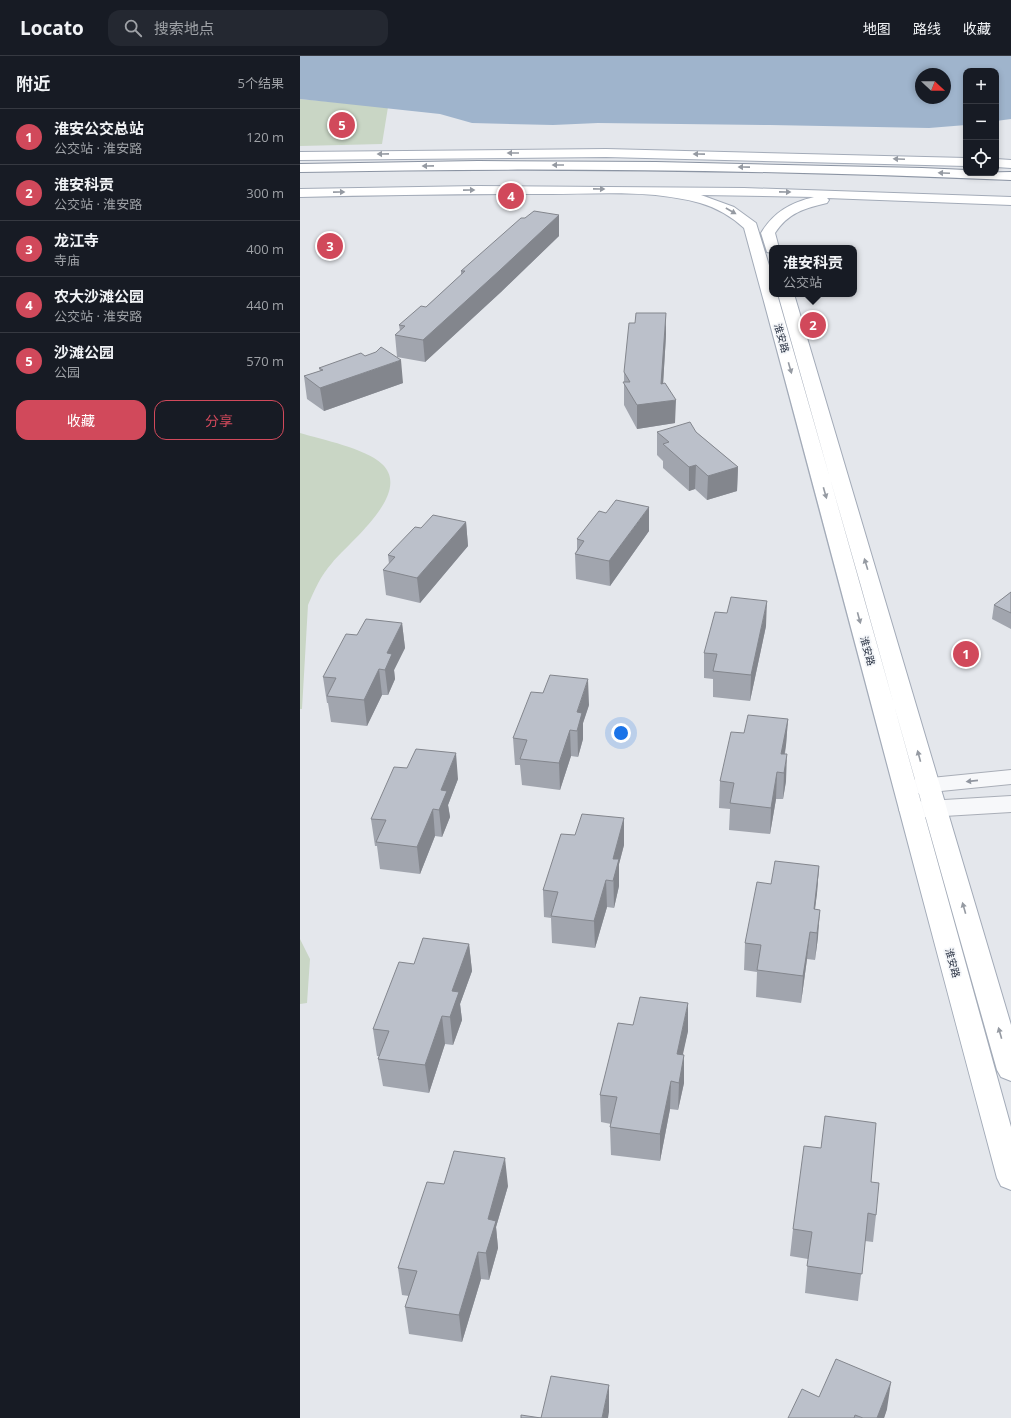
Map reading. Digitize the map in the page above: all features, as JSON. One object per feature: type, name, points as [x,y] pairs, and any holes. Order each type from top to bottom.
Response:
[{"type":"main road","points":[[300,156],[606,153],[963,162]]},
{"type":"main road","points":[[999,163],[1011,164]]},
{"type":"main road","points":[[300,168],[484,165],[665,166],[842,169],[1011,176]]},
{"type":"main road","points":[[300,182],[637,179],[887,183],[1011,189]]},
{"type":"main road","points":[[300,193],[551,189],[865,195],[1011,201]]},
{"type":"main road","name":"淮安路","points":[[653,191],[692,197],[717,203],[738,214],[750,226],[769,294]]},
{"type":"main road","points":[[771,245],[768,233],[778,218],[789,209],[817,200],[865,195]]},
{"type":"main road","name":"淮安路","points":[[770,297],[851,586],[904,787],[1011,1178]]},
{"type":"main road","name":"淮安路","points":[[787,297],[872,585],[927,785],[1011,1070]]},
{"type":"street","points":[[904,787],[1011,777]]},
{"type":"street","points":[[911,810],[1011,804]]},
{"type":"green space","points":[[300,99],[388,107],[382,144],[300,146]]},
{"type":"green space","points":[[300,433],[355,449],[375,458],[382,464],[389,476],[390,489],[384,503],[375,516],[324,573],[308,605],[302,709],[300,709]]},
{"type":"green space","points":[[300,939],[310,959],[307,1003],[300,1004]]},
{"type":"water","points":[[300,56],[1011,56],[1011,119],[999,121],[999,68],[963,68],[963,125],[929,128],[598,123],[553,125],[472,123],[440,114],[300,99]]},
{"type":"building","points":[[534,211],[559,215],[423,340],[395,335],[405,326],[399,325],[421,306],[426,307],[465,271],[461,271],[521,218],[525,218]]},
{"type":"building","points":[[636,313],[666,313],[661,384],[665,383],[676,400],[637,405],[623,382],[630,382],[624,372],[629,323],[635,323]]},
{"type":"building","points":[[381,347],[401,360],[320,388],[304,376],[323,370],[319,368],[361,353],[365,356],[376,352]]},
{"type":"building","points":[[690,422],[696,432],[738,467],[708,476],[696,465],[689,467],[663,444],[669,442],[657,432]]},
{"type":"building","points":[[616,500],[649,507],[609,561],[575,554],[584,541],[577,539],[599,511],[606,513]]},
{"type":"building","points":[[433,515],[466,522],[417,578],[383,570],[395,557],[388,555],[415,527],[421,528]]},
{"type":"building","points":[[1011,592],[1011,613],[994,605]]},
{"type":"building","points":[[731,597],[767,601],[751,675],[713,671],[717,654],[704,653],[715,612],[727,613]]},
{"type":"building","points":[[366,619],[402,623],[387,653],[392,654],[385,670],[379,669],[364,700],[327,696],[336,678],[323,677],[346,634],[357,635]]},
{"type":"building","points":[[550,675],[588,679],[577,712],[582,713],[577,731],[570,730],[559,763],[520,759],[527,740],[513,738],[531,692],[543,693]]},
{"type":"building","points":[[748,715],[788,719],[781,754],[787,754],[784,773],[777,772],[771,808],[730,803],[734,783],[720,781],[731,732],[744,733]]},
{"type":"building","points":[[416,749],[456,753],[441,790],[447,791],[439,810],[433,809],[417,847],[376,842],[386,820],[371,819],[394,767],[407,768]]},
{"type":"building","points":[[582,814],[624,818],[613,859],[619,859],[613,881],[606,880],[594,921],[551,916],[558,892],[543,890],[561,834],[575,835]]},
{"type":"building","points":[[775,861],[819,866],[814,909],[820,910],[817,933],[810,932],[803,976],[757,970],[761,945],[745,943],[757,882],[771,884]]},
{"type":"building","points":[[423,938],[469,944],[452,991],[459,992],[450,1017],[442,1016],[425,1065],[378,1059],[389,1031],[373,1029],[399,962],[414,964]]},
{"type":"building","points":[[640,997],[688,1003],[677,1054],[684,1055],[679,1083],[671,1081],[660,1134],[610,1127],[617,1097],[600,1095],[618,1023],[633,1025]]},
{"type":"building","points":[[825,1116],[876,1123],[871,1182],[879,1183],[876,1215],[868,1213],[862,1274],[807,1266],[812,1232],[793,1229],[804,1146],[821,1148]]},
{"type":"building","points":[[454,1151],[505,1158],[488,1219],[496,1221],[486,1253],[478,1252],[459,1315],[405,1307],[417,1271],[398,1268],[427,1182],[444,1184]]},
{"type":"building","points":[[836,1359],[891,1382],[877,1418],[863,1418],[855,1415],[854,1418],[788,1418],[802,1389],[819,1397]]},
{"type":"building","points":[[551,1376],[609,1385],[602,1418],[541,1418]]},
{"type":"building","points":[[521,1415],[541,1418],[521,1418]]},
{"type":"place","name":"沙滩公园","points":[[342,125]]},
{"type":"place","name":"农大沙滩公园","points":[[511,196]]},
{"type":"place","name":"龙江寺","points":[[330,246]]},
{"type":"place","name":"淮安科贡","points":[[813,325]]},
{"type":"place","name":"淮安公交总站","points":[[966,654]]}]
